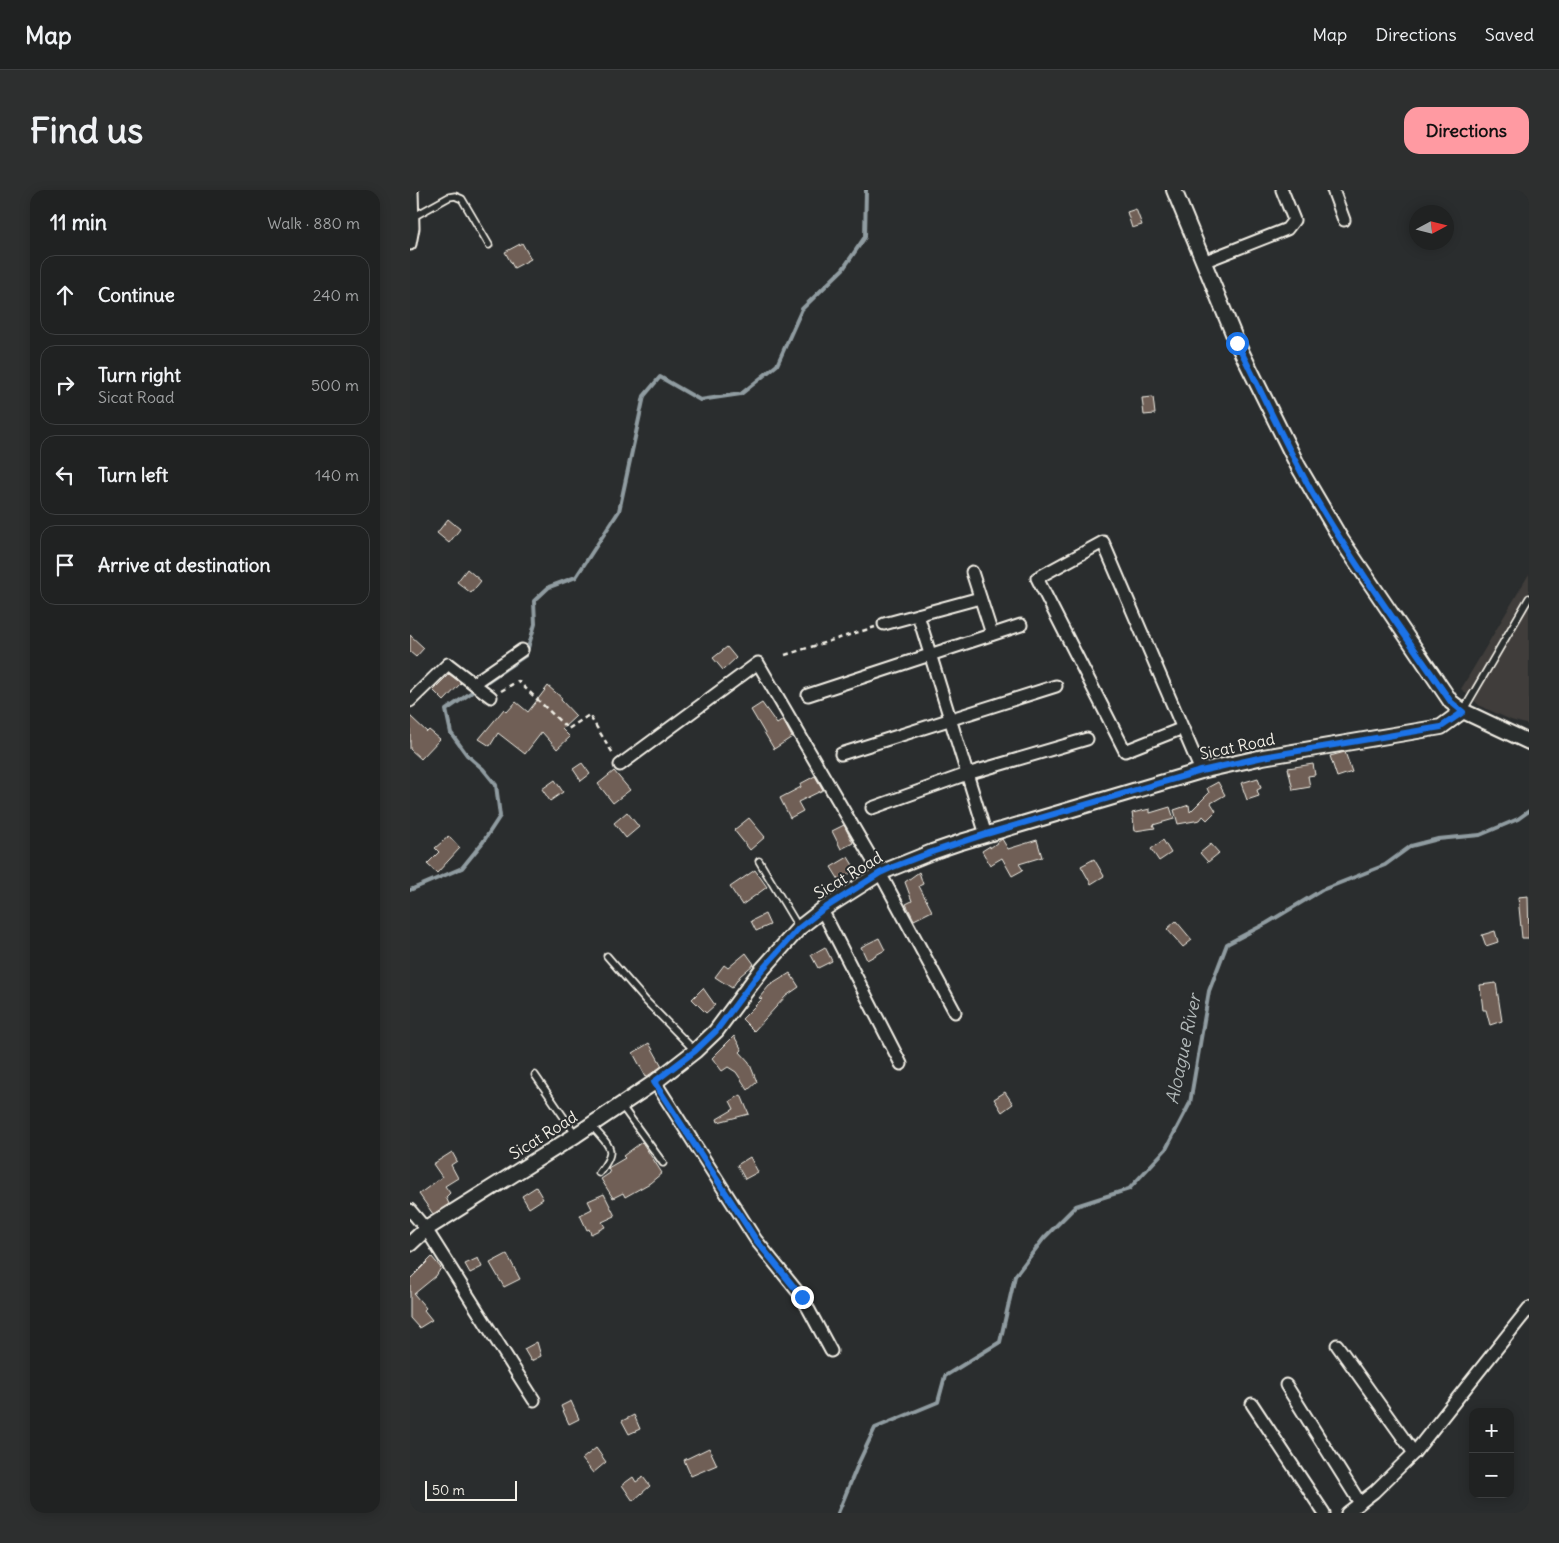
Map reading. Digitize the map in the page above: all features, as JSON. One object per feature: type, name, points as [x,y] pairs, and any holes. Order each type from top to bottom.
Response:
[{"type":"street","points":[[410,244],[413,228],[412,190]]},
{"type":"street","points":[[1174,190],[1237,343],[1316,500],[1451,702],[1463,712],[1529,742]]},
{"type":"street","points":[[1203,262],[1287,229],[1294,220],[1282,190]]},
{"type":"street","points":[[1333,190],[1344,220]]},
{"type":"street","points":[[1183,728],[1125,751],[1037,578],[1103,542],[1183,728],[1201,771]]},
{"type":"street","points":[[972,572],[992,634]]},
{"type":"street","points":[[884,624],[980,598]]},
{"type":"street","points":[[918,615],[986,834]]},
{"type":"street","points":[[808,695],[1021,625]]},
{"type":"street","points":[[474,683],[522,650]]},
{"type":"street","points":[[620,764],[758,663],[880,873],[954,1012]]},
{"type":"street","points":[[410,701],[448,664],[491,696]]},
{"type":"street","points":[[842,754],[1056,686]]},
{"type":"street","name":"Sicat Road","points":[[410,1244],[426,1229],[592,1125],[695,1051],[716,1031],[760,972],[799,928],[822,910],[880,873],[932,852],[986,834],[1201,771],[1263,757],[1441,727],[1463,712]]},
{"type":"street","points":[[872,808],[967,774],[1087,739]]},
{"type":"street","points":[[822,910],[902,1064]]},
{"type":"street","points":[[654,1082],[756,1240],[802,1297],[831,1351]]},
{"type":"street","points":[[410,1210],[426,1229],[534,1400]]},
{"type":"street","points":[[1347,1513],[1414,1453],[1529,1308]]},
{"type":"street","points":[[1337,1345],[1414,1453]]},
{"type":"street","points":[[1286,1385],[1360,1503]]},
{"type":"street","points":[[1252,1404],[1324,1513]]},
{"type":"lane","points":[[413,217],[449,196],[455,196],[462,199],[489,245]]},
{"type":"lane","points":[[1463,712],[1529,598]]},
{"type":"lane","points":[[759,861],[799,928]]},
{"type":"lane","points":[[607,956],[646,1001],[695,1051]]},
{"type":"lane","points":[[534,1075],[576,1135]]},
{"type":"lane","points":[[621,1105],[663,1163]]},
{"type":"lane","points":[[592,1125],[609,1147],[611,1153],[609,1160],[599,1173]]},
{"type":"path","points":[[785,655],[884,624]]},
{"type":"path","points":[[491,696],[518,681],[568,730],[589,715],[620,764]]},
{"type":"shaded area","points":[[1529,574],[1529,725],[1511,720],[1480,706],[1461,689]]},
{"type":"building","points":[[1136,209],[1142,225],[1132,228],[1127,212]]},
{"type":"building","points":[[522,243],[531,259],[514,268],[505,252]]},
{"type":"building","points":[[1153,397],[1155,414],[1144,415],[1142,398]]},
{"type":"building","points":[[448,519],[460,529],[449,543],[437,533]]},
{"type":"building","points":[[467,569],[481,581],[471,593],[457,582]]},
{"type":"building","points":[[410,635],[424,648],[416,657],[410,652]]},
{"type":"building","points":[[727,647],[736,658],[723,670],[713,658]]},
{"type":"building","points":[[449,674],[461,683],[444,701],[433,690]]},
{"type":"building","points":[[548,686],[562,698],[561,700],[576,716],[562,729],[570,737],[557,749],[542,732],[525,754],[498,733],[490,746],[479,739],[504,709],[507,712],[516,702],[528,712]]},
{"type":"building","points":[[762,703],[777,724],[783,720],[792,737],[774,749],[751,710]]},
{"type":"building","points":[[410,716],[427,732],[429,730],[440,739],[421,759],[410,749]]},
{"type":"building","points":[[1345,752],[1352,772],[1337,777],[1330,756]]},
{"type":"building","points":[[582,763],[590,774],[581,781],[573,769]]},
{"type":"building","points":[[1313,764],[1315,775],[1308,776],[1310,787],[1293,790],[1288,768]]},
{"type":"building","points":[[614,771],[630,790],[613,803],[598,784]]},
{"type":"building","points":[[815,776],[823,790],[798,802],[803,811],[790,818],[780,798],[801,787],[800,784]]},
{"type":"building","points":[[1258,778],[1261,788],[1257,790],[1259,796],[1247,800],[1241,783]]},
{"type":"building","points":[[555,780],[563,792],[550,801],[542,789]]},
{"type":"building","points":[[1218,782],[1225,795],[1211,803],[1216,811],[1207,820],[1203,816],[1200,820],[1178,824],[1174,810],[1189,805],[1190,812],[1209,793],[1207,788]]},
{"type":"building","points":[[1170,807],[1174,819],[1153,825],[1155,828],[1135,831],[1132,813],[1150,809],[1150,813]]},
{"type":"building","points":[[627,812],[639,827],[626,838],[614,823]]},
{"type":"building","points":[[749,818],[765,837],[750,850],[734,830]]},
{"type":"building","points":[[844,825],[853,843],[841,849],[832,831]]},
{"type":"building","points":[[449,836],[460,848],[437,873],[427,864],[439,852],[435,848]]},
{"type":"building","points":[[1002,839],[1008,849],[1037,840],[1042,857],[1019,864],[1023,870],[1012,876],[1002,858],[990,865],[982,851],[990,846],[990,848]]},
{"type":"building","points":[[1163,840],[1171,853],[1159,861],[1151,849]]},
{"type":"building","points":[[1211,844],[1219,853],[1208,862],[1200,853]]},
{"type":"building","points":[[848,857],[856,870],[839,880],[831,867]]},
{"type":"building","points":[[1094,859],[1104,876],[1091,884],[1081,866]]},
{"type":"building","points":[[755,870],[767,887],[742,905],[730,887]]},
{"type":"building","points":[[919,872],[923,884],[919,886],[932,911],[914,920],[906,904],[912,901],[905,882]]},
{"type":"building","points":[[1528,896],[1529,938],[1522,938],[1518,897]]},
{"type":"building","points":[[765,914],[770,925],[756,931],[751,921]]},
{"type":"building","points":[[1176,921],[1192,940],[1183,947],[1167,929]]},
{"type":"building","points":[[1495,931],[1498,942],[1486,946],[1482,935]]},
{"type":"building","points":[[879,938],[885,950],[867,960],[861,947]]},
{"type":"building","points":[[825,947],[832,961],[818,968],[811,955]]},
{"type":"building","points":[[746,953],[754,964],[740,976],[732,988],[715,977],[724,965],[728,968]]},
{"type":"building","points":[[790,973],[799,987],[786,996],[754,1031],[742,1019],[762,999],[759,998],[769,986]]},
{"type":"building","points":[[1496,983],[1502,1021],[1490,1025],[1486,1010],[1483,1010],[1480,985]]},
{"type":"building","points":[[703,988],[715,1005],[706,1013],[692,999]]},
{"type":"building","points":[[734,1036],[742,1050],[740,1052],[749,1062],[757,1082],[748,1090],[736,1072],[728,1067],[722,1071],[712,1058]]},
{"type":"building","points":[[649,1043],[662,1066],[646,1077],[633,1053]]},
{"type":"building","points":[[1005,1092],[1013,1104],[1002,1112],[994,1099]]},
{"type":"building","points":[[741,1095],[749,1114],[718,1122],[717,1119],[734,1109],[730,1101]]},
{"type":"building","points":[[642,1142],[662,1173],[650,1183],[625,1197],[623,1193],[613,1198],[601,1179],[610,1173],[608,1168],[625,1158],[623,1156]]},
{"type":"building","points":[[452,1152],[457,1161],[451,1165],[458,1178],[445,1186],[450,1193],[446,1197],[449,1204],[433,1214],[419,1194],[442,1177],[433,1164]]},
{"type":"building","points":[[750,1157],[758,1172],[745,1179],[737,1165]]},
{"type":"building","points":[[536,1187],[543,1199],[529,1208],[522,1196]]},
{"type":"building","points":[[604,1194],[615,1216],[602,1222],[605,1227],[591,1234],[580,1215],[592,1209],[588,1201]]},
{"type":"building","points":[[507,1254],[520,1279],[504,1287],[490,1263]]},
{"type":"building","points":[[432,1257],[441,1268],[436,1276],[414,1294],[426,1308],[424,1310],[432,1320],[419,1328],[410,1318],[410,1279]]},
{"type":"building","points":[[478,1258],[482,1267],[470,1273],[465,1264]]},
{"type":"building","points":[[537,1342],[541,1356],[531,1361],[524,1349]]},
{"type":"building","points":[[571,1401],[579,1419],[569,1424],[561,1406]]},
{"type":"building","points":[[634,1415],[640,1429],[629,1434],[622,1421]]},
{"type":"building","points":[[596,1448],[606,1462],[593,1473],[582,1459]]},
{"type":"building","points":[[709,1448],[717,1465],[691,1476],[684,1460]]},
{"type":"building","points":[[633,1477],[636,1482],[643,1477],[650,1486],[633,1501],[622,1485]]},
{"type":"waterway","points":[[482,685],[526,655],[535,624],[534,601],[549,587],[576,577],[619,511],[644,396],[660,377],[700,400],[741,394],[777,365],[802,309],[843,269],[865,237],[866,190]]},
{"type":"waterway","points":[[410,890],[462,868],[483,842],[500,816],[496,785],[483,769],[467,755],[451,733],[446,710],[475,690]]},
{"type":"waterway","name":"Aloague River","points":[[838,1513],[875,1428],[938,1402],[945,1376],[1000,1342],[1015,1276],[1044,1238],[1076,1206],[1129,1189],[1166,1149],[1190,1103],[1209,991],[1227,944],[1267,923],[1322,890],[1385,865],[1411,846],[1438,839],[1480,835],[1518,819],[1529,811]]},
{"type":"route","points":[[802,1297],[787,1277],[771,1261],[756,1240],[654,1082],[695,1051],[716,1031],[760,972],[799,928],[822,910],[880,873],[932,852],[986,834],[1201,771],[1263,757],[1441,727],[1463,712],[1451,702],[1316,500],[1237,343]]}]
